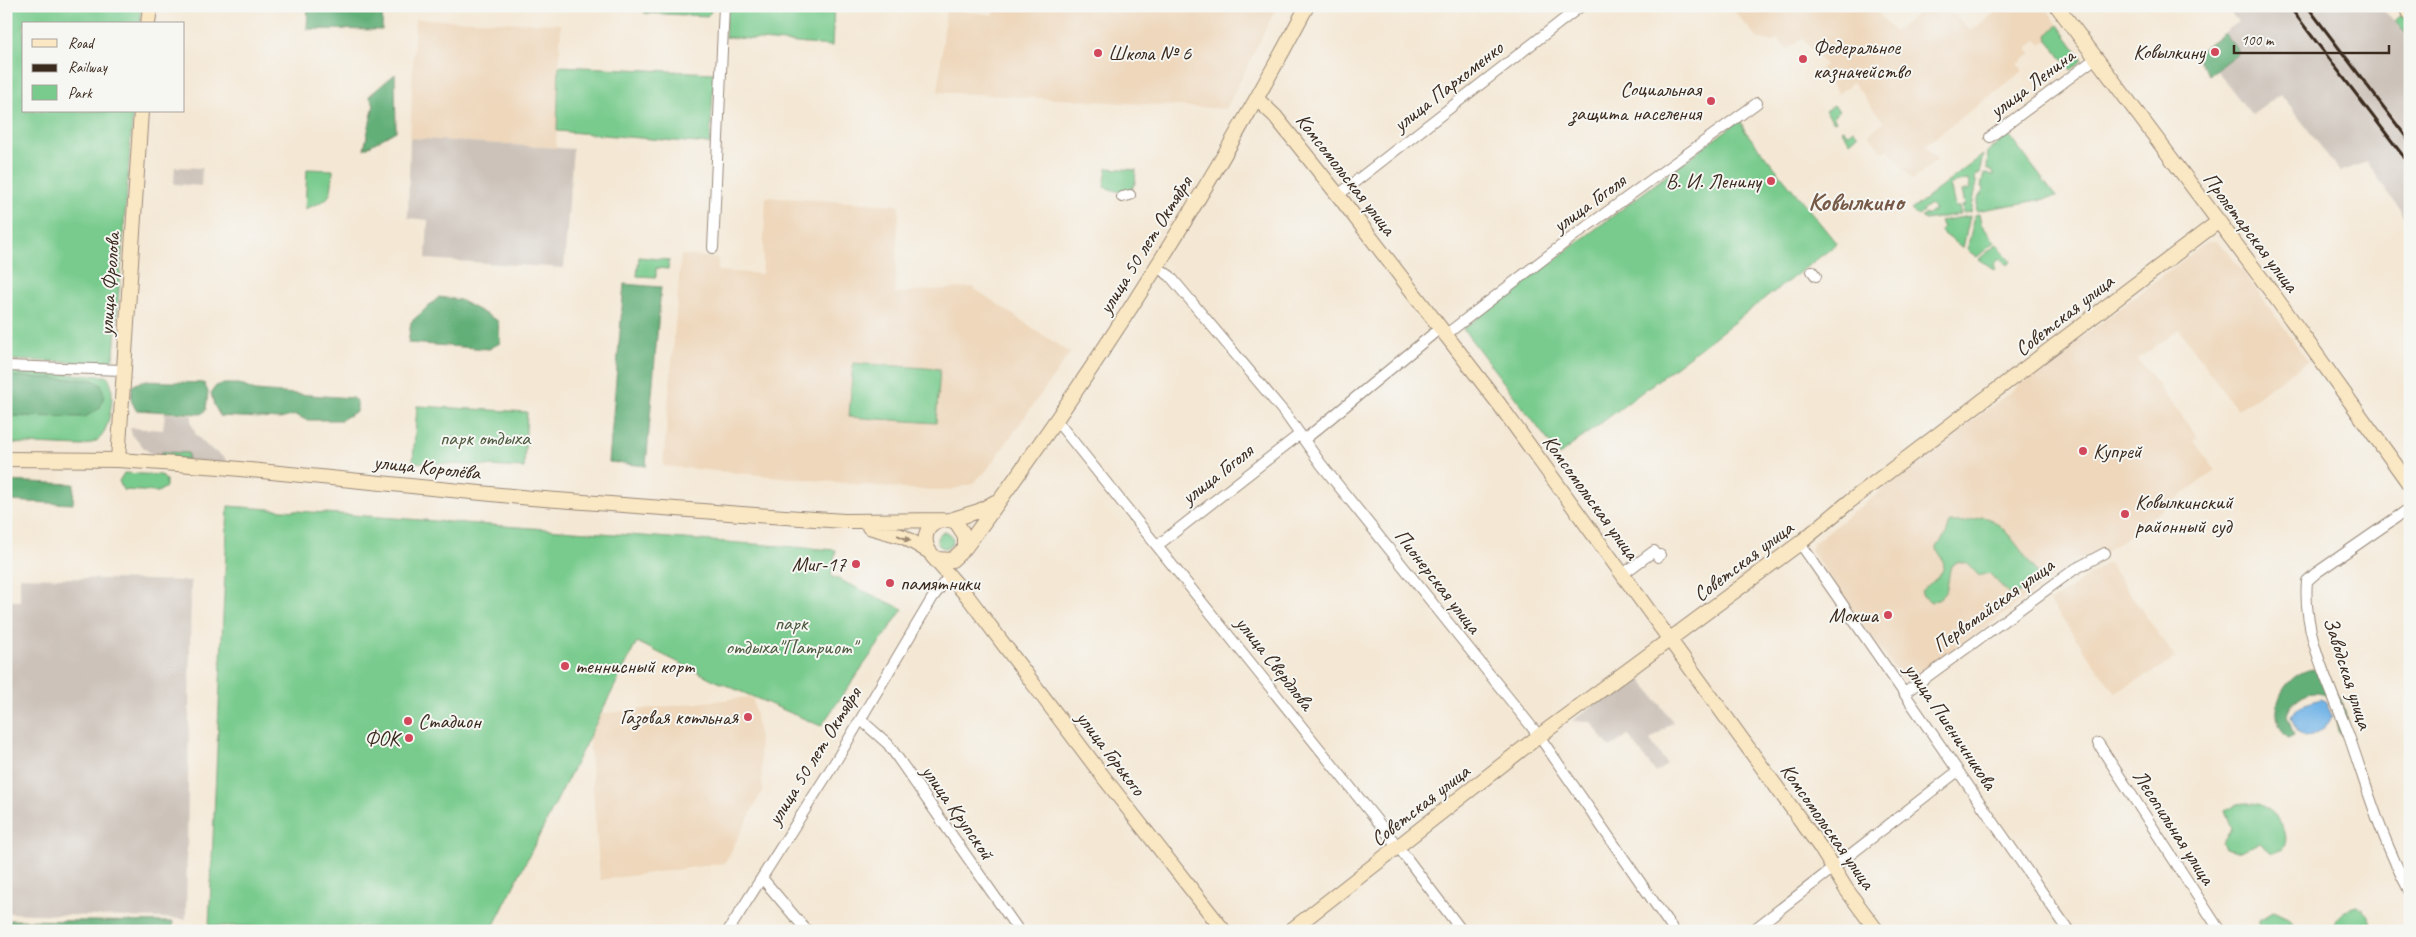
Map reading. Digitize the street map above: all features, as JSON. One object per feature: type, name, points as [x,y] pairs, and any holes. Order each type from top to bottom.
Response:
[{"type":"street","points":[[148,22],[150,6]]},
{"type":"street","points":[[713,248],[724,6]]},
{"type":"street","name":"улица 50 лет Октября","points":[[963,550],[1056,420],[1157,267],[1257,99],[1307,6]]},
{"type":"street","name":"улица Пархоменко","points":[[1338,195],[1581,6]]},
{"type":"street","name":"Пролетарская улица","points":[[2057,6],[2219,221],[2410,484]]},
{"type":"street","points":[[2404,6],[2410,13]]},
{"type":"street","name":"улица Ленина","points":[[1990,137],[2096,58]]},
{"type":"street","name":"Комсомольская улица","points":[[1257,99],[1274,116],[1338,195],[1442,333],[1499,404],[1834,868],[1877,931]]},
{"type":"street","name":"улица Гоголя","points":[[1158,545],[1442,333],[1757,103]]},
{"type":"street","name":"улица Фролова","points":[[118,460],[141,112]]},
{"type":"street","name":"Советская улица","points":[[1290,931],[1399,848],[1539,736],[1800,543],[1849,502],[2219,221]]},
{"type":"street","name":"Пионерская улица","points":[[1157,267],[1170,276],[1302,437],[1539,736],[1674,931]]},
{"type":"street","points":[[6,366],[123,370]]},
{"type":"street","name":"улица Свердлова","points":[[1056,420],[1399,848],[1462,931]]},
{"type":"street","name":"улица Королёва","points":[[6,459],[118,460],[220,467],[531,498],[844,521],[945,520]]},
{"type":"street","name":"улица 50 лет Октября","points":[[945,520],[990,506],[1002,497]]},
{"type":"street","name":"Заводская улица","points":[[2410,508],[2316,573],[2307,582],[2306,592],[2312,634],[2321,664],[2350,740],[2383,836],[2410,892]]},
{"type":"street","points":[[945,520],[956,522],[966,536],[963,550],[947,560],[937,559],[930,553],[926,535],[931,526],[945,520]]},
{"type":"street","name":"улица Королёва","points":[[844,521],[904,537],[930,553]]},
{"type":"street","name":"улица Пшеничникова","points":[[1800,543],[1906,692],[1958,771],[2069,931]]},
{"type":"street","name":"улица Горького","points":[[963,550],[957,563],[956,573],[968,597]]},
{"type":"street","points":[[1623,574],[1654,551],[1658,557],[1660,555]]},
{"type":"street","name":"улица Горького","points":[[930,553],[968,597],[1106,780],[1224,931]]},
{"type":"street","name":"Первомайская улица","points":[[1906,692],[2074,569],[2105,553]]},
{"type":"street","name":"улица 50 лет Октября","points":[[728,931],[861,720],[933,597],[949,576]]},
{"type":"street","name":"улица Крупской","points":[[861,720],[888,744],[1019,931]]},
{"type":"street","name":"Лесопильная улица","points":[[2098,743],[2220,931]]},
{"type":"street","points":[[1752,931],[1958,771]]},
{"type":"street","points":[[762,878],[807,931]]},
{"type":"shaded area","name":"Школа № 6","points":[[995,6],[1277,6],[1226,109],[938,92],[946,8],[994,15]]},
{"type":"shaded area","points":[[1730,6],[1873,6],[1894,32],[1926,6],[1946,6],[1971,31],[2003,6],[2045,6],[2058,25],[2049,32],[2048,40],[2041,45],[2037,39],[2027,48],[2031,53],[2018,64],[2023,71],[1925,145],[1937,160],[1912,180],[1888,149],[1883,152],[1869,134],[1884,122],[1853,82],[1838,94],[1819,70],[1825,65],[1802,38],[1787,50],[1777,39],[1773,42],[1757,38]]},
{"type":"shaded area","points":[[2226,6],[2379,6],[2410,36],[2410,243],[2405,232],[2409,223],[2367,162],[2340,172],[2281,94],[2252,115],[2216,70],[2239,52],[2224,33],[2238,22]]},
{"type":"shaded area","points":[[415,19],[561,24],[556,148],[410,138]]},
{"type":"shaded area","points":[[410,138],[573,149],[564,268],[426,259],[428,220],[408,218]]},
{"type":"shaded area","points":[[175,167],[202,168],[201,186],[174,184]]},
{"type":"shaded area","points":[[766,197],[899,205],[895,293],[972,287],[1070,353],[987,470],[972,484],[950,490],[920,490],[663,466],[681,255],[718,258],[718,271],[762,274]]},
{"type":"shaded area","points":[[2216,241],[2228,251],[2308,361],[2237,410],[2179,329],[2138,359],[2198,438],[2194,441],[2215,470],[2105,553],[2077,559],[1921,677],[1914,681],[1903,681],[1811,551],[1813,543],[2201,246],[2207,242]]},
{"type":"shaded area","points":[[165,413],[192,415],[191,422],[196,435],[208,447],[226,459],[226,464],[157,458],[145,449],[132,435],[130,428],[163,430]]},
{"type":"shaded area","points":[[2108,562],[2176,659],[2115,693],[2050,602]]},
{"type":"shaded area","points":[[20,577],[191,581],[186,919],[6,913],[6,601],[20,601]]},
{"type":"shaded area","points":[[1636,673],[1673,722],[1650,740],[1667,764],[1656,773],[1628,735],[1610,748],[1591,722],[1572,721]]},
{"type":"shaded area","points":[[749,697],[753,699],[758,728],[763,789],[725,863],[600,880],[589,736],[600,714]]},
{"type":"green space","points":[[6,6],[141,6],[140,22],[22,22],[22,112],[133,112],[114,354],[111,361],[107,363],[6,360]]},
{"type":"green space","points":[[308,6],[383,6],[382,30],[307,29]]},
{"type":"green space","points":[[641,6],[711,6],[711,12],[707,16],[645,13]]},
{"type":"green space","points":[[727,6],[834,6],[832,46],[725,37]]},
{"type":"green space","points":[[2399,16],[2405,17],[2410,23],[2410,36],[2394,21]]},
{"type":"green space","points":[[2058,25],[2082,58],[2071,70],[2048,40],[2047,35]]},
{"type":"green space","points":[[2224,33],[2239,52],[2209,75],[2194,55]]},
{"type":"green space","points":[[559,66],[714,73],[710,144],[557,131]]},
{"type":"green space","points":[[395,74],[396,131],[364,149],[374,104],[369,96]]},
{"type":"green space","points":[[1834,105],[1839,111],[1833,116],[1836,121],[1834,122],[1825,111]]},
{"type":"green space","points":[[1740,120],[1745,131],[1837,244],[1559,455],[1463,329]]},
{"type":"green space","points":[[1843,129],[1847,134],[1853,129],[1858,135],[1850,142],[1841,130]]},
{"type":"green space","points":[[2009,135],[2056,197],[1976,211],[1979,195],[1982,195],[1983,188],[1981,187],[1984,174],[1995,175],[1992,171],[1987,170],[1988,151]]},
{"type":"green space","points":[[1983,155],[1979,175],[1976,174],[1975,181],[1977,182],[1971,212],[1963,213],[1962,206],[1965,205],[1962,191],[1970,189],[1968,180],[1950,184],[1955,207],[1959,207],[1961,214],[1925,220],[1921,217],[1935,210],[1930,204],[1918,216],[1911,210]]},
{"type":"green space","points":[[1107,168],[1136,170],[1135,183],[1129,195],[1104,187]]},
{"type":"green space","points":[[307,169],[333,170],[332,187],[328,197],[305,209]]},
{"type":"green space","points":[[1979,214],[1981,224],[1995,242],[1977,257],[1967,250],[1975,215]]},
{"type":"green space","points":[[1970,216],[1963,248],[1940,231],[1943,228],[1940,221]]},
{"type":"green space","points":[[1997,244],[2011,262],[2007,265],[2000,258],[1993,265],[1996,268],[1995,270],[1979,259]]},
{"type":"green space","points":[[639,257],[669,260],[668,269],[656,268],[656,277],[637,276]]},
{"type":"green space","points":[[624,284],[661,287],[646,466],[609,462]]},
{"type":"green space","points":[[439,297],[460,300],[498,321],[500,343],[489,349],[408,343],[411,322]]},
{"type":"green space","points":[[853,363],[940,369],[936,423],[849,417]]},
{"type":"green space","points":[[6,371],[106,376],[110,381],[112,396],[104,433],[96,441],[82,446],[6,443]]},
{"type":"green space","points":[[6,376],[93,380],[101,385],[104,395],[100,408],[85,417],[6,416]]},
{"type":"green space","points":[[142,381],[204,383],[208,392],[206,410],[201,414],[136,410],[131,400],[132,386]]},
{"type":"green space","points":[[239,384],[255,391],[352,398],[357,401],[357,411],[341,420],[306,420],[296,415],[280,419],[220,416],[214,405],[211,393],[216,386]]},
{"type":"green space","name":"парк отдыха","points":[[417,406],[527,412],[524,468],[413,462]]},
{"type":"green space","points":[[162,452],[188,453],[188,459],[161,457]]},
{"type":"green space","points":[[124,473],[161,475],[166,480],[166,487],[158,492],[123,490],[119,481]]},
{"type":"green space","points":[[6,481],[74,484],[73,504],[6,501]]},
{"type":"green space","name":"Стадион","points":[[228,506],[836,550],[831,576],[903,609],[821,726],[714,680],[637,642],[492,929],[209,926]]},
{"type":"green space","points":[[1982,517],[1990,519],[1997,524],[2012,539],[2037,573],[2036,583],[2012,597],[1989,573],[1979,576],[1967,563],[1957,562],[1951,566],[1945,592],[1938,599],[1931,602],[1923,596],[1921,591],[1940,575],[1944,566],[1937,547],[1946,535],[1950,522],[1964,522]]},
{"type":"green space","points":[[945,532],[953,540],[945,548],[937,540]]},
{"type":"green space","points":[[2313,669],[2320,673],[2333,687],[2343,704],[2346,713],[2346,730],[2341,733],[2338,731],[2334,709],[2330,701],[2321,693],[2315,692],[2309,693],[2297,700],[2289,710],[2287,716],[2294,735],[2288,738],[2281,729],[2277,718],[2277,707],[2280,697],[2285,687],[2293,679],[2302,672]]},
{"type":"green space","points":[[2237,804],[2259,804],[2272,812],[2281,824],[2286,837],[2282,850],[2272,853],[2260,843],[2237,852],[2225,849],[2222,842],[2232,829],[2225,811]]},
{"type":"green space","points":[[2358,906],[2369,916],[2372,931],[2344,931],[2333,928],[2342,914]]},
{"type":"green space","points":[[2274,911],[2289,918],[2297,931],[2258,931],[2259,920]]},
{"type":"green space","points":[[6,920],[173,922],[173,931],[6,931]]},
{"type":"water","points":[[2320,699],[2325,701],[2332,716],[2322,730],[2306,737],[2297,732],[2291,717],[2293,712],[2302,705]]},
{"type":"railway","points":[[2289,6],[2410,165]]},
{"type":"railway","points":[[2307,6],[2410,142]]},
{"type":"place","name":"Ковылкину","points":[[2215,52]]},
{"type":"place","name":"Школа № 6","points":[[1098,53]]},
{"type":"place","name":"Федеральное казначейство","points":[[1803,59]]},
{"type":"place","name":"Социальная защита населения","points":[[1711,101]]},
{"type":"place","name":"В. И. Ленину","points":[[1771,181]]},
{"type":"place","name":"Купрей","points":[[2083,451]]},
{"type":"place","name":"Ковылкинский районный суд","points":[[2125,514]]},
{"type":"place","name":"Миг-17","points":[[856,564]]},
{"type":"place","name":"памятники","points":[[890,583]]},
{"type":"place","name":"Мокша","points":[[1888,615]]},
{"type":"place","name":"теннисный корт","points":[[565,666]]},
{"type":"place","name":"Газовая котльная","points":[[748,717]]},
{"type":"place","name":"Стадион","points":[[408,721]]},
{"type":"place","name":"ФОК","points":[[409,738]]},
{"type":"district","name":"Ковылкино","points":[[1856,201]]},
{"type":"park label","name":"парк отдыха\"Патриот\"","points":[[791,635]]}]
